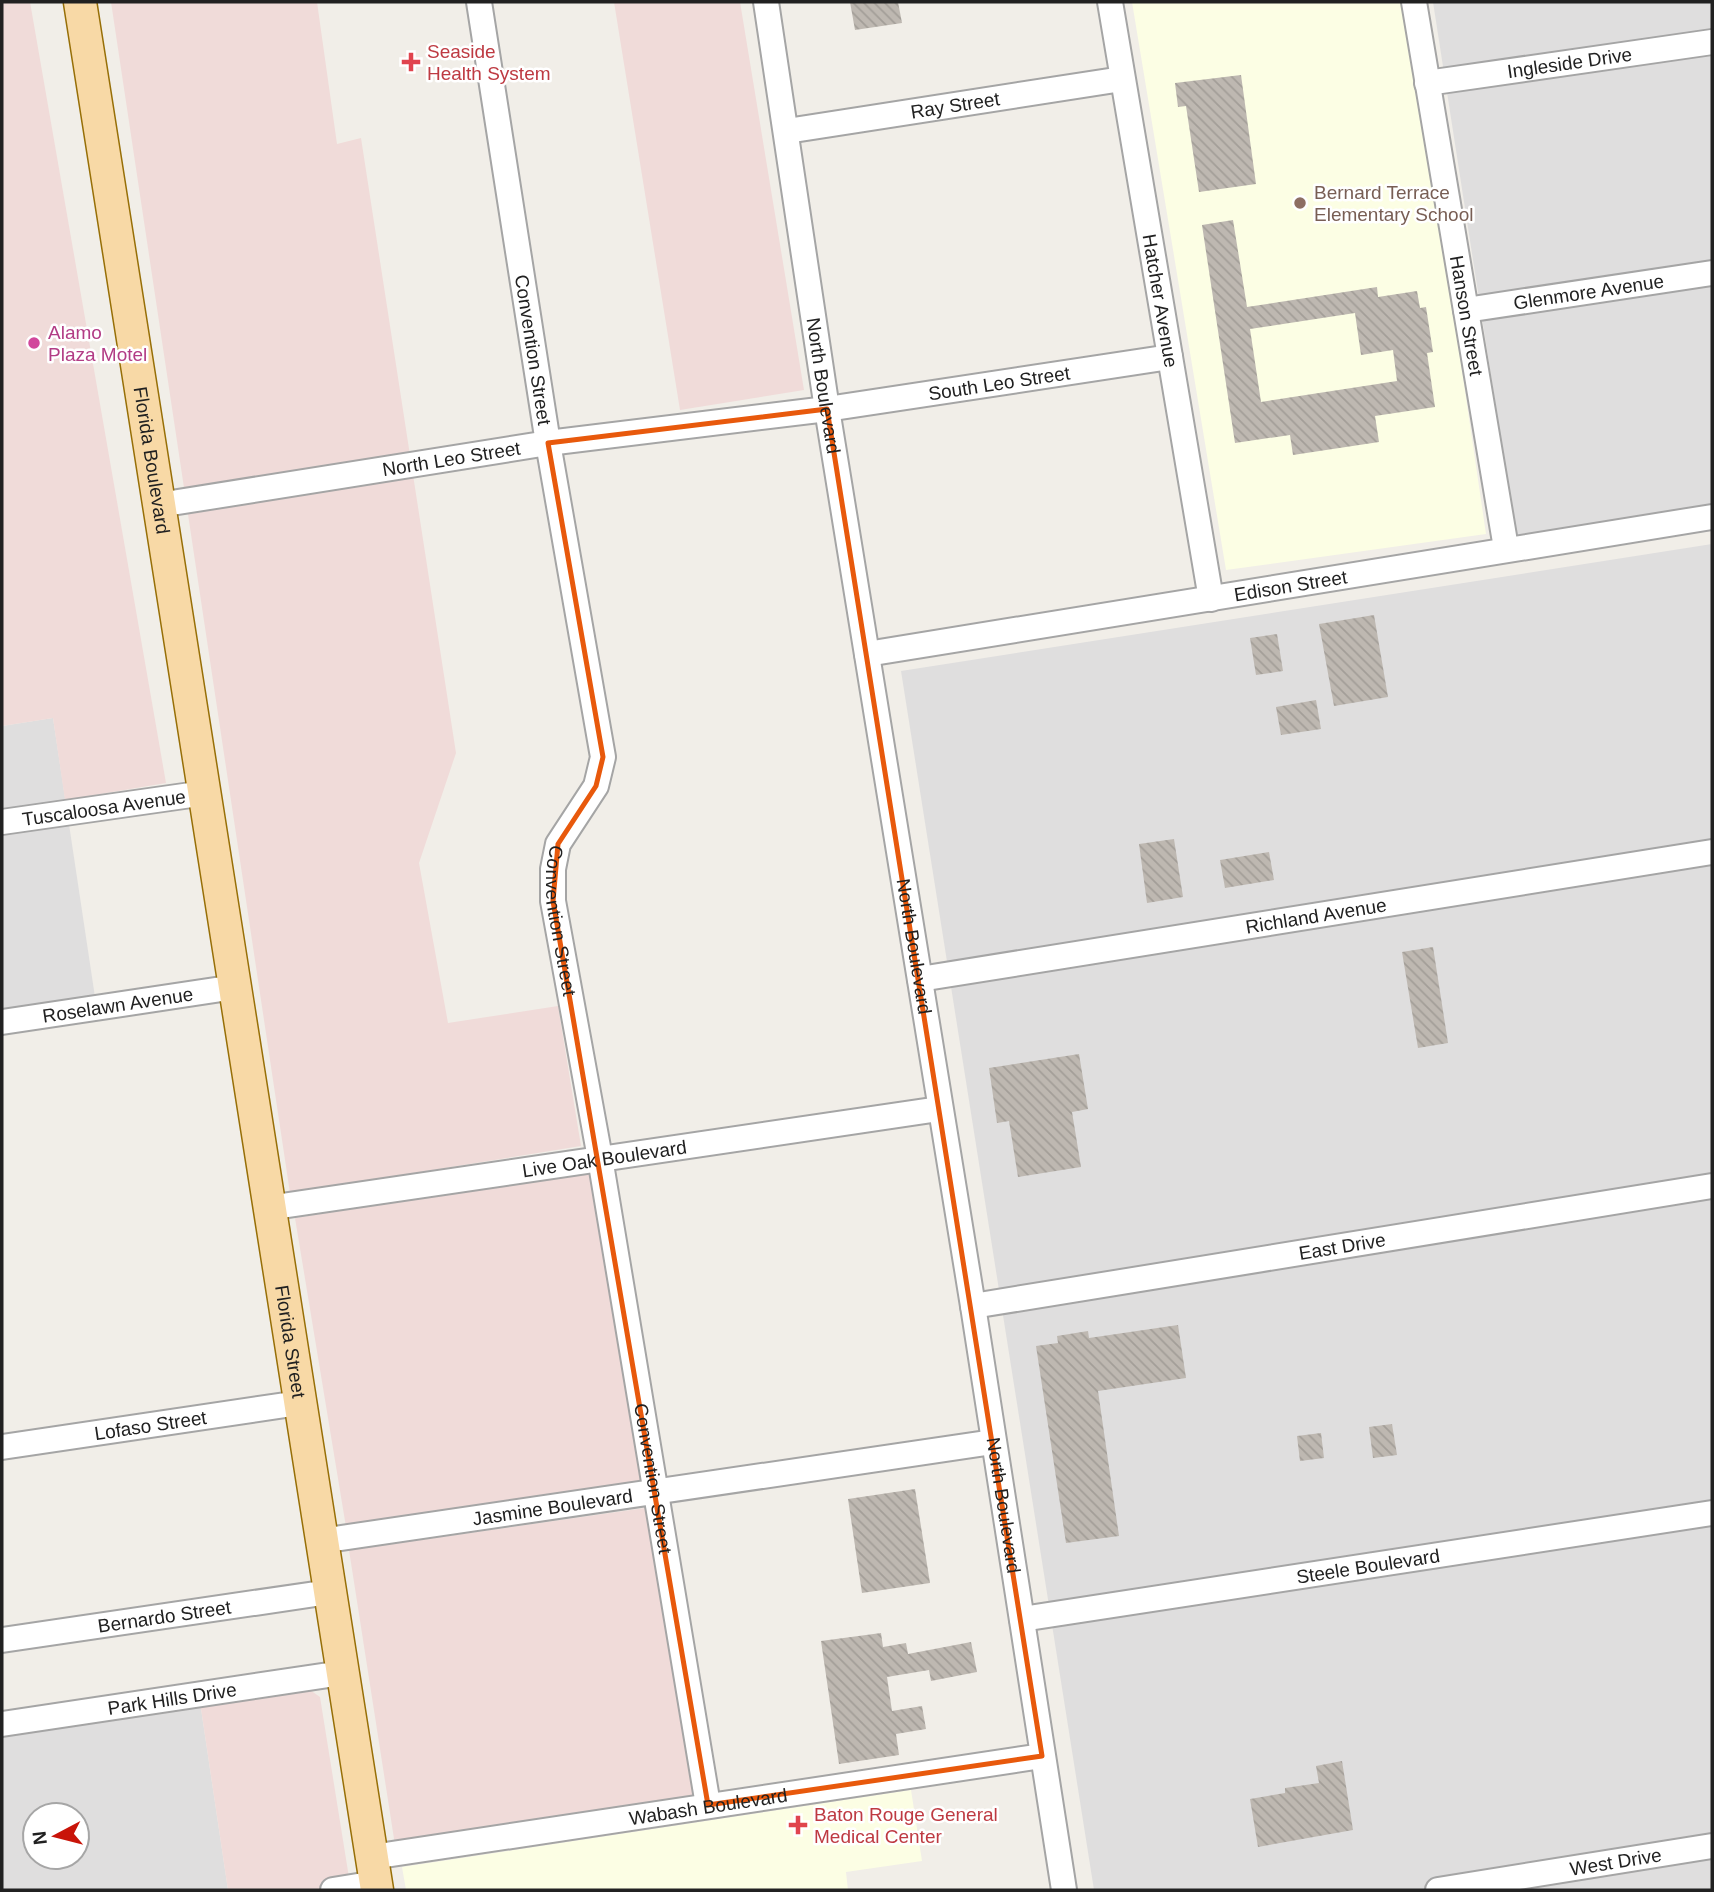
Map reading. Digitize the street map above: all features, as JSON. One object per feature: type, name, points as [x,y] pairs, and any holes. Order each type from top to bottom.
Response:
[{"type":"main road","name":"Florida Boulevard","points":[[80,2],[205,793]]},
{"type":"main road","name":"Florida Street","points":[[205,793],[375,1877]]},
{"type":"street","name":"Convention Street","points":[[479,2],[548,443],[603,757],[596,786],[558,844],[553,869],[552,901],[600,1158],[708,1805]]},
{"type":"street","name":"North Boulevard","points":[[766,2],[827,409],[973,1306],[1064,1890]]},
{"type":"street","name":"Hatcher Avenue","points":[[1110,2],[1211,599]]},
{"type":"street","name":"Hanson Street","points":[[1414,2],[1506,548]]},
{"type":"street","name":"Ingleside Drive","points":[[1427,83],[1712,41]]},
{"type":"street","name":"Ray Street","points":[[787,131],[1122,79]]},
{"type":"street","name":"Glenmore Avenue","points":[[1466,310],[1712,273]]},
{"type":"street","name":"South Leo Street","points":[[827,409],[1170,358]]},
{"type":"street","name":"North Leo Street","points":[[159,505],[548,443],[827,409]]},
{"type":"street","name":"Edison Street","points":[[867,654],[1506,548],[1712,517]]},
{"type":"street","name":"Tuscaloosa Avenue","points":[[2,822],[205,793]]},
{"type":"street","name":"Richland Avenue","points":[[920,979],[1712,852]]},
{"type":"street","name":"Roselawn Avenue","points":[[2,1023],[234,987]]},
{"type":"street","name":"Live Oak Boulevard","points":[[268,1208],[939,1109]]},
{"type":"street","name":"East Drive","points":[[973,1306],[1712,1186]]},
{"type":"street","name":"Lofaso Street","points":[[2,1447],[299,1403]]},
{"type":"street","name":"Jasmine Boulevard","points":[[321,1541],[993,1442]]},
{"type":"street","name":"Steele Boulevard","points":[[1022,1619],[1712,1513]]},
{"type":"street","name":"Bernardo Street","points":[[2,1640],[329,1592]]},
{"type":"street","name":"Park Hills Drive","points":[[2,1724],[342,1673]]},
{"type":"street","name":"Wabash Boulevard","points":[[333,1890],[375,1877],[708,1805],[1042,1756]]},
{"type":"street","name":"West Drive","points":[[1438,1890],[1712,1846]]},
{"type":"highlighted area","points":[[827,409],[1042,1756],[708,1805],[553,901],[558,844],[596,786],[603,757],[548,443]]},
{"type":"shaded area","points":[[2,2],[30,2],[166,783],[65,800],[53,718],[2,726]]},
{"type":"shaded area","points":[[111,2],[317,2],[337,144],[361,138],[456,753],[419,863],[448,1023],[558,1006],[581,1146],[290,1193]]},
{"type":"shaded area","points":[[614,2],[740,2],[804,390],[680,410]]},
{"type":"shaded area","name":"Bernard Terrace Elementary School","points":[[1132,2],[1401,2],[1454,316],[1486,534],[1226,570]]},
{"type":"shaded area","points":[[1433,2],[1712,2],[1712,507],[1516,537]]},
{"type":"shaded area","points":[[1712,544],[1712,1890],[1094,1890],[901,671]]},
{"type":"shaded area","points":[[53,718],[95,997],[2,1012],[2,726]]},
{"type":"shaded area","points":[[591,1171],[642,1482],[346,1527],[295,1218]]},
{"type":"shaded area","points":[[645,1508],[695,1795],[395,1845],[349,1550]]},
{"type":"shaded area","points":[[310,1690],[320,1697],[351,1890],[228,1890],[200,1702]]},
{"type":"shaded area","points":[[200,1702],[228,1890],[2,1890],[2,1737]]},
{"type":"shaded area","name":"Baton Rouge General Medical Center","points":[[911,1790],[922,1861],[846,1872],[848,1890],[406,1890],[402,1867]]},
{"type":"building","points":[[850,2],[898,2],[902,23],[855,30]]},
{"type":"building","points":[[1241,75],[1256,184],[1199,192],[1186,106],[1178,107],[1175,83]]},
{"type":"building","points":[[1233,220],[1247,307],[1377,287],[1378,297],[1417,291],[1420,308],[1426,307],[1433,352],[1427,353],[1435,407],[1375,416],[1379,442],[1293,455],[1290,435],[1235,443],[1202,225]],"holes":[[[1355,313],[1361,355],[1393,350],[1397,381],[1261,402],[1250,329]]]},
{"type":"building","points":[[1374,615],[1388,697],[1334,706],[1319,624]]},
{"type":"building","points":[[1277,634],[1283,671],[1256,675],[1250,638]]},
{"type":"building","points":[[1316,700],[1321,729],[1281,735],[1276,707]]},
{"type":"building","points":[[1174,839],[1183,897],[1147,903],[1139,844]]},
{"type":"building","points":[[1269,852],[1274,880],[1225,888],[1220,860]]},
{"type":"building","points":[[1433,947],[1448,1043],[1418,1048],[1402,952]]},
{"type":"building","points":[[1079,1054],[1088,1109],[1072,1112],[1081,1167],[1018,1177],[1009,1121],[997,1123],[989,1068]]},
{"type":"building","points":[[1178,1325],[1186,1378],[1098,1391],[1119,1536],[1066,1543],[1036,1346],[1058,1343],[1057,1336],[1088,1331],[1089,1338]]},
{"type":"building","points":[[1392,1424],[1397,1455],[1373,1458],[1369,1427]]},
{"type":"building","points":[[1321,1433],[1324,1458],[1300,1461],[1297,1436]]},
{"type":"building","points":[[915,1489],[930,1583],[862,1593],[848,1499]]},
{"type":"building","points":[[881,1633],[883,1647],[906,1643],[908,1654],[971,1642],[977,1672],[931,1681],[929,1670],[887,1677],[892,1711],[922,1706],[926,1729],[896,1734],[899,1755],[839,1764],[821,1641]]},
{"type":"building","points":[[1342,1761],[1353,1830],[1258,1847],[1250,1799],[1285,1793],[1285,1788],[1319,1783],[1316,1766]]},
{"type":"place","name":"Seaside Health System","points":[[411,62]]},
{"type":"place","name":"Bernard Terrace Elementary School","points":[[1300,203]]},
{"type":"place","name":"Alamo Plaza Motel","points":[[34,343]]},
{"type":"place","name":"Baton Rouge General Medical Center","points":[[798,1825]]}]
